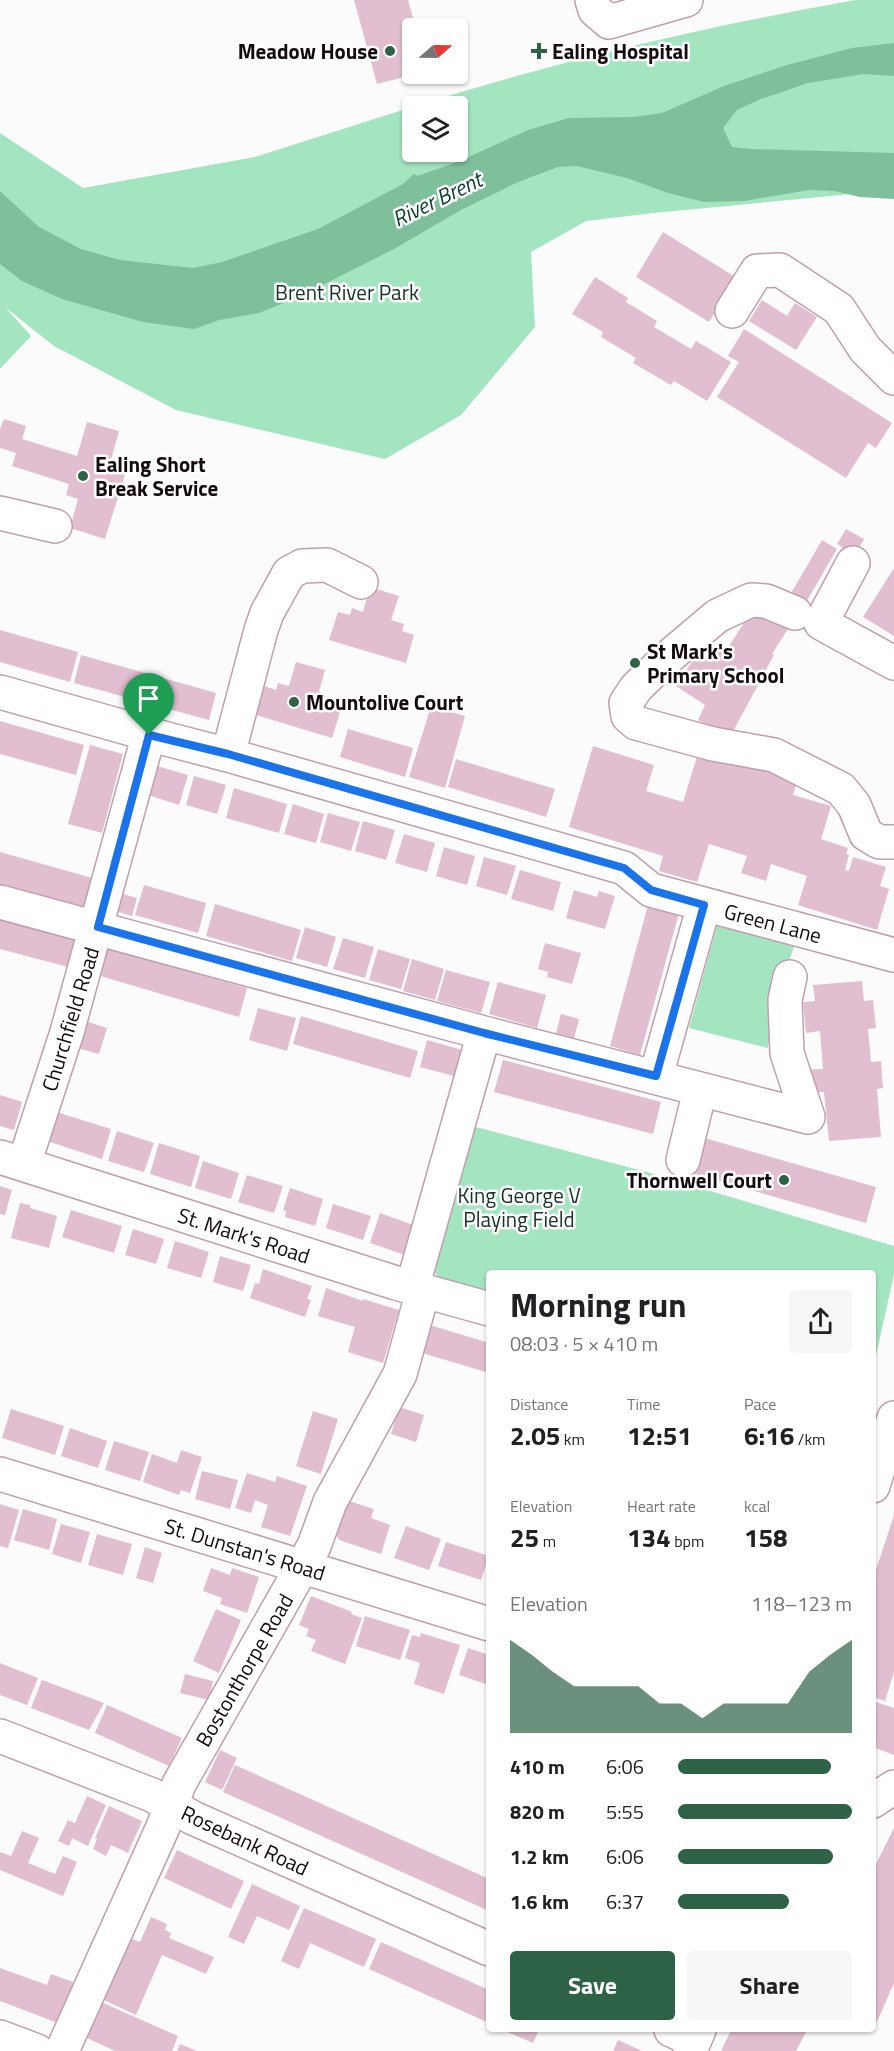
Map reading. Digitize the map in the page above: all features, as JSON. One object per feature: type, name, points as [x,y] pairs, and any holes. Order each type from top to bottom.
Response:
[{"type":"street","points":[[592,0],[595,10],[609,22],[686,0]]},
{"type":"street","points":[[732,311],[757,271],[780,270],[839,309],[865,349],[894,378]]},
{"type":"street","points":[[0,513],[55,526]]},
{"type":"street","points":[[853,563],[821,623],[894,663]]},
{"type":"street","points":[[228,754],[261,630],[267,613],[289,573],[302,566],[327,565],[361,582]]},
{"type":"street","points":[[795,613],[766,601],[751,600],[717,616],[664,660],[636,688],[626,703],[628,716],[636,723],[713,744],[774,755],[841,789],[855,805],[866,834],[879,842],[894,842]]},
{"type":"street","name":"Green Lane","points":[[0,692],[149,735],[228,754],[624,868],[651,890],[894,955]]},
{"type":"street","name":"Churchfield Road","points":[[12,1161],[67,1032],[98,927],[149,735]]},
{"type":"street","points":[[0,902],[484,1033],[808,1117],[787,1053],[785,1000],[790,977]]},
{"type":"street","points":[[656,1076],[704,905]]},
{"type":"street","name":"Bostonthorpe Road","points":[[62,2051],[172,1806],[178,1784],[315,1546],[330,1502],[400,1374],[418,1289],[484,1033]]},
{"type":"street","points":[[683,1160],[700,1090]]},
{"type":"street","name":"St. Mark's Road","points":[[12,1161],[418,1289],[486,1308]]},
{"type":"street","points":[[876,1472],[887,1419]]},
{"type":"street","name":"St. Dunstan's Road","points":[[0,1474],[486,1623]]},
{"type":"street","name":"Rosebank Road","points":[[0,1736],[152,1796],[204,1823],[486,1948]]},
{"type":"street","points":[[0,2037],[37,2051]]},
{"type":"green space","name":"Brent River Park","points":[[856,0],[894,0],[894,190],[586,221],[531,252],[535,327],[461,415],[385,459],[176,410],[54,346],[5,307],[31,336],[0,369],[0,133],[83,188],[255,157],[402,110],[402,162],[468,162],[468,96],[449,96],[634,46],[744,21]]},
{"type":"green space","points":[[717,925],[795,945],[775,995],[768,1048],[689,1028]]},
{"type":"green space","name":"King George V Playing Field","points":[[472,1126],[647,1172],[894,1246],[894,1274],[876,1355],[876,1270],[486,1270],[486,1290],[438,1278],[433,1269]]},
{"type":"water","name":"River Brent","points":[[894,43],[894,76],[863,74],[808,83],[737,110],[723,128],[732,147],[894,153],[894,199],[809,190],[744,201],[704,202],[668,193],[627,178],[577,166],[558,167],[518,182],[461,210],[394,249],[303,295],[259,313],[219,320],[194,329],[143,322],[62,299],[22,281],[0,264],[0,191],[39,227],[81,249],[120,260],[193,268],[222,262],[318,229],[403,184],[414,174],[417,176],[457,162],[468,162],[468,157],[528,130],[569,118],[634,117],[662,113],[724,86],[787,65],[852,48]]},
{"type":"building","name":"Meadow House","points":[[354,0],[408,0],[413,18],[402,18],[402,78],[377,84]]},
{"type":"building","points":[[663,232],[737,278],[709,322],[636,277]]},
{"type":"building","points":[[595,277],[628,298],[626,302],[657,321],[654,327],[691,349],[696,341],[731,362],[707,401],[674,381],[671,385],[633,363],[636,358],[601,337],[603,332],[572,314]]},
{"type":"building","points":[[762,300],[787,316],[795,303],[817,317],[796,350],[749,321]]},
{"type":"building","points":[[744,329],[892,423],[876,448],[868,443],[846,478],[717,397],[739,362],[728,356]]},
{"type":"building","name":"Ealing Short Break Service","points":[[4,419],[26,426],[22,439],[77,456],[87,422],[119,431],[110,463],[127,468],[105,539],[70,528],[78,499],[66,495],[69,484],[12,466],[16,453],[0,448],[0,429]]},
{"type":"building","points":[[846,529],[864,539],[855,555],[837,544]]},
{"type":"building","points":[[822,540],[837,549],[805,604],[790,595]]},
{"type":"building","points":[[894,568],[894,636],[863,617]]},
{"type":"building","name":"Mountolive Court","points":[[370,587],[399,596],[391,620],[404,624],[402,631],[414,635],[406,663],[329,640],[338,612],[350,615],[352,608],[363,612]]},
{"type":"building","points":[[752,610],[788,629],[772,654],[774,655],[730,737],[698,720],[705,705],[676,686],[705,642],[724,654]]},
{"type":"building","points":[[0,630],[78,652],[70,682],[0,662]]},
{"type":"building","points":[[81,655],[216,693],[209,720],[74,683]]},
{"type":"building","name":"Mountolive Court","points":[[296,662],[325,670],[318,695],[330,698],[328,705],[341,709],[332,738],[256,715],[264,686],[276,690],[278,683],[289,686]]},
{"type":"building","points":[[431,706],[465,716],[445,788],[409,777]]},
{"type":"building","points":[[0,721],[84,745],[76,775],[0,754]]},
{"type":"building","points":[[348,729],[413,748],[405,777],[340,757]]},
{"type":"building","points":[[90,745],[123,754],[102,833],[68,824]]},
{"type":"building","points":[[593,746],[654,765],[646,791],[683,802],[699,750],[800,771],[793,795],[831,806],[821,839],[848,848],[846,854],[849,855],[845,870],[849,871],[853,857],[886,867],[880,886],[889,889],[877,930],[798,905],[807,876],[771,864],[766,881],[741,873],[747,856],[709,844],[697,882],[659,871],[663,856],[569,827]]},
{"type":"building","points":[[456,759],[555,789],[546,817],[448,787]]},
{"type":"building","points":[[157,766],[188,775],[179,805],[148,795]]},
{"type":"building","points":[[194,776],[226,785],[217,814],[186,805]]},
{"type":"building","points":[[234,788],[287,804],[279,833],[226,818]]},
{"type":"building","points":[[293,804],[324,814],[316,843],[284,834]]},
{"type":"building","points":[[328,813],[360,822],[351,851],[320,842]]},
{"type":"building","points":[[363,821],[395,830],[386,860],[355,851]]},
{"type":"building","points":[[404,834],[435,843],[427,872],[395,863]]},
{"type":"building","points":[[444,847],[475,856],[467,885],[436,876]]},
{"type":"building","points":[[0,852],[96,879],[88,910],[0,886]]},
{"type":"building","points":[[484,857],[516,866],[507,895],[476,886]]},
{"type":"building","points":[[520,870],[561,882],[553,911],[511,899]]},
{"type":"building","points":[[144,885],[206,903],[198,933],[135,915]]},
{"type":"building","points":[[574,890],[597,897],[599,891],[615,896],[605,929],[566,918]]},
{"type":"building","points":[[120,893],[137,898],[132,916],[115,911]]},
{"type":"building","points":[[215,904],[301,930],[292,961],[206,936]]},
{"type":"building","points":[[648,905],[679,913],[640,1055],[610,1046]]},
{"type":"building","points":[[0,916],[80,937],[72,968],[0,949]]},
{"type":"building","points":[[305,927],[336,937],[327,967],[296,958]]},
{"type":"building","points":[[343,938],[374,947],[365,978],[333,969]]},
{"type":"building","points":[[545,943],[581,953],[572,984],[547,977],[548,972],[538,969]]},
{"type":"building","points":[[105,947],[247,988],[239,1017],[97,975]]},
{"type":"building","points":[[378,949],[410,959],[401,989],[369,980]]},
{"type":"building","points":[[412,959],[444,969],[435,1000],[403,991]]},
{"type":"building","points":[[446,970],[490,982],[481,1013],[437,1001]]},
{"type":"building","points":[[862,981],[864,1001],[873,1000],[876,1028],[868,1029],[871,1062],[881,1061],[883,1088],[877,1089],[881,1137],[829,1141],[824,1092],[806,1093],[804,1070],[823,1069],[820,1031],[806,1033],[803,1002],[815,1001],[813,985]]},
{"type":"building","points":[[498,982],[546,995],[537,1028],[489,1014]]},
{"type":"building","points":[[258,1008],[296,1018],[287,1051],[249,1040]]},
{"type":"building","points":[[561,1014],[579,1019],[573,1042],[555,1037]]},
{"type":"building","points":[[301,1016],[418,1051],[410,1078],[293,1044]]},
{"type":"building","points":[[85,1021],[107,1028],[99,1054],[77,1048]]},
{"type":"building","points":[[427,1040],[462,1050],[454,1076],[420,1067]]},
{"type":"building","points":[[503,1060],[661,1102],[653,1134],[494,1092]]},
{"type":"building","points":[[0,1095],[22,1102],[14,1130],[0,1126]]},
{"type":"building","points":[[53,1111],[111,1129],[102,1159],[44,1140]]},
{"type":"building","points":[[117,1131],[154,1143],[144,1172],[108,1161]]},
{"type":"building","name":"Thornwell Court","points":[[701,1137],[876,1187],[866,1223],[691,1173]]},
{"type":"building","points":[[159,1143],[200,1156],[191,1187],[150,1174]]},
{"type":"building","points":[[203,1161],[239,1173],[231,1199],[195,1188]]},
{"type":"building","points":[[247,1175],[283,1186],[274,1213],[238,1202]]},
{"type":"building","points":[[0,1186],[12,1190],[5,1215],[0,1214]]},
{"type":"building","points":[[290,1188],[323,1199],[315,1226],[285,1217],[286,1211],[283,1210]]},
{"type":"building","points":[[20,1203],[57,1216],[49,1248],[11,1238]]},
{"type":"building","points":[[333,1204],[371,1216],[363,1240],[326,1228]]},
{"type":"building","points":[[71,1210],[122,1226],[114,1253],[62,1237]]},
{"type":"building","points":[[380,1213],[416,1226],[405,1255],[370,1243]]},
{"type":"building","points":[[133,1229],[164,1239],[156,1264],[125,1255]]},
{"type":"building","points":[[175,1241],[209,1252],[201,1278],[167,1268]]},
{"type":"building","points":[[220,1256],[251,1265],[243,1291],[213,1282]]},
{"type":"building","points":[[263,1269],[312,1286],[307,1299],[311,1300],[305,1317],[250,1298],[255,1283],[259,1284]]},
{"type":"building","points":[[326,1288],[399,1310],[383,1363],[348,1352],[355,1327],[318,1316]]},
{"type":"building","points":[[430,1325],[486,1342],[486,1372],[422,1353]]},
{"type":"building","points":[[399,1407],[424,1415],[416,1442],[391,1434]]},
{"type":"building","points":[[11,1409],[64,1426],[55,1455],[2,1438]]},
{"type":"building","points":[[313,1411],[338,1419],[321,1474],[296,1466]]},
{"type":"building","points":[[70,1428],[107,1441],[98,1468],[61,1456]]},
{"type":"building","points":[[114,1441],[149,1452],[140,1481],[105,1470]]},
{"type":"building","points":[[181,1450],[202,1457],[190,1493],[181,1490],[179,1495],[143,1482],[152,1454],[177,1463]]},
{"type":"building","points":[[202,1471],[238,1480],[230,1509],[195,1499]]},
{"type":"building","points":[[247,1473],[275,1482],[277,1476],[307,1486],[290,1536],[261,1527],[268,1505],[255,1500],[251,1513],[235,1508]]},
{"type":"building","points":[[346,1500],[374,1509],[371,1518],[390,1525],[381,1554],[339,1540],[335,1532]]},
{"type":"building","points":[[0,1504],[19,1510],[8,1548],[0,1546]]},
{"type":"building","points":[[23,1509],[57,1519],[49,1550],[14,1540]]},
{"type":"building","points":[[894,1515],[894,1672],[885,1701],[876,1698],[876,1570]]},
{"type":"building","points":[[61,1524],[90,1532],[81,1563],[52,1554]]},
{"type":"building","points":[[406,1526],[441,1539],[429,1570],[394,1558]]},
{"type":"building","points":[[97,1534],[132,1544],[123,1575],[88,1565]]},
{"type":"building","points":[[446,1542],[486,1555],[486,1565],[481,1580],[438,1566]]},
{"type":"building","points":[[145,1547],[162,1553],[153,1583],[136,1578]]},
{"type":"building","points":[[211,1568],[230,1575],[232,1568],[259,1577],[247,1613],[220,1604],[222,1598],[203,1591]]},
{"type":"building","points":[[311,1596],[362,1618],[345,1664],[311,1651],[316,1640],[306,1636],[309,1629],[299,1625]]},
{"type":"building","points":[[216,1609],[241,1620],[219,1673],[193,1661]]},
{"type":"building","points":[[365,1616],[410,1630],[400,1660],[356,1646]]},
{"type":"building","points":[[421,1633],[460,1645],[444,1694],[414,1684],[420,1663],[405,1658],[412,1635],[420,1637]]},
{"type":"building","points":[[468,1648],[486,1654],[486,1684],[459,1675]]},
{"type":"building","points":[[0,1663],[38,1678],[27,1705],[0,1695]]},
{"type":"building","points":[[185,1674],[213,1681],[209,1700],[180,1693]]},
{"type":"building","points":[[42,1680],[104,1703],[89,1730],[31,1708]]},
{"type":"building","points":[[876,1702],[894,1708],[894,1755],[876,1748]]},
{"type":"building","points":[[107,1705],[182,1738],[169,1766],[95,1733]]},
{"type":"building","points":[[220,1750],[237,1758],[222,1790],[205,1782]]},
{"type":"building","points":[[235,1765],[486,1878],[486,1910],[223,1792]]},
{"type":"building","points":[[87,1796],[106,1805],[88,1846],[72,1838],[69,1846],[58,1841],[68,1820],[75,1823]]},
{"type":"building","points":[[109,1806],[142,1821],[128,1853],[111,1845],[106,1856],[93,1849],[97,1839],[95,1838]]},
{"type":"building","points":[[894,1828],[894,1983],[876,2024],[876,1864]]},
{"type":"building","points":[[22,1831],[39,1838],[28,1863],[55,1874],[63,1856],[77,1862],[63,1896],[0,1870],[0,1852],[11,1856]]},
{"type":"building","points":[[177,1850],[244,1881],[231,1909],[164,1878]]},
{"type":"building","points":[[252,1884],[300,1906],[289,1930],[257,1916],[244,1944],[228,1937]]},
{"type":"building","points":[[304,1908],[376,1939],[364,1967],[310,1943],[299,1969],[281,1961]]},
{"type":"building","points":[[151,1917],[167,1924],[165,1930],[171,1933],[169,1938],[214,1957],[206,1974],[162,1955],[136,2015],[104,2000],[130,1938],[140,1942]]},
{"type":"building","points":[[381,1942],[486,1989],[486,2022],[369,1969]]},
{"type":"building","points":[[0,1968],[47,1985],[51,1974],[73,1982],[58,2023],[0,2001]]},
{"type":"building","points":[[103,2003],[178,2036],[172,2051],[115,2051],[87,2038]]},
{"type":"building","points":[[508,2032],[538,2032],[533,2043]]},
{"type":"building","points":[[730,2032],[806,2032],[796,2051],[721,2051]]},
{"type":"building","points":[[618,2040],[642,2051],[613,2051]]},
{"type":"building","points":[[180,2044],[197,2051],[177,2051]]},
{"type":"place","name":"Meadow House","points":[[390,51]]},
{"type":"place","name":"Ealing Hospital","points":[[539,51]]},
{"type":"place","name":"Ealing Short Break Service","points":[[83,476]]},
{"type":"place","name":"St Mark's Primary School","points":[[635,663]]},
{"type":"place","name":"Mountolive Court","points":[[294,702]]},
{"type":"place","name":"Thornwell Court","points":[[784,1180]]},
{"type":"route","points":[[149,735],[228,754],[624,868],[651,890],[704,905],[656,1076],[484,1033],[98,927],[149,735]]}]
